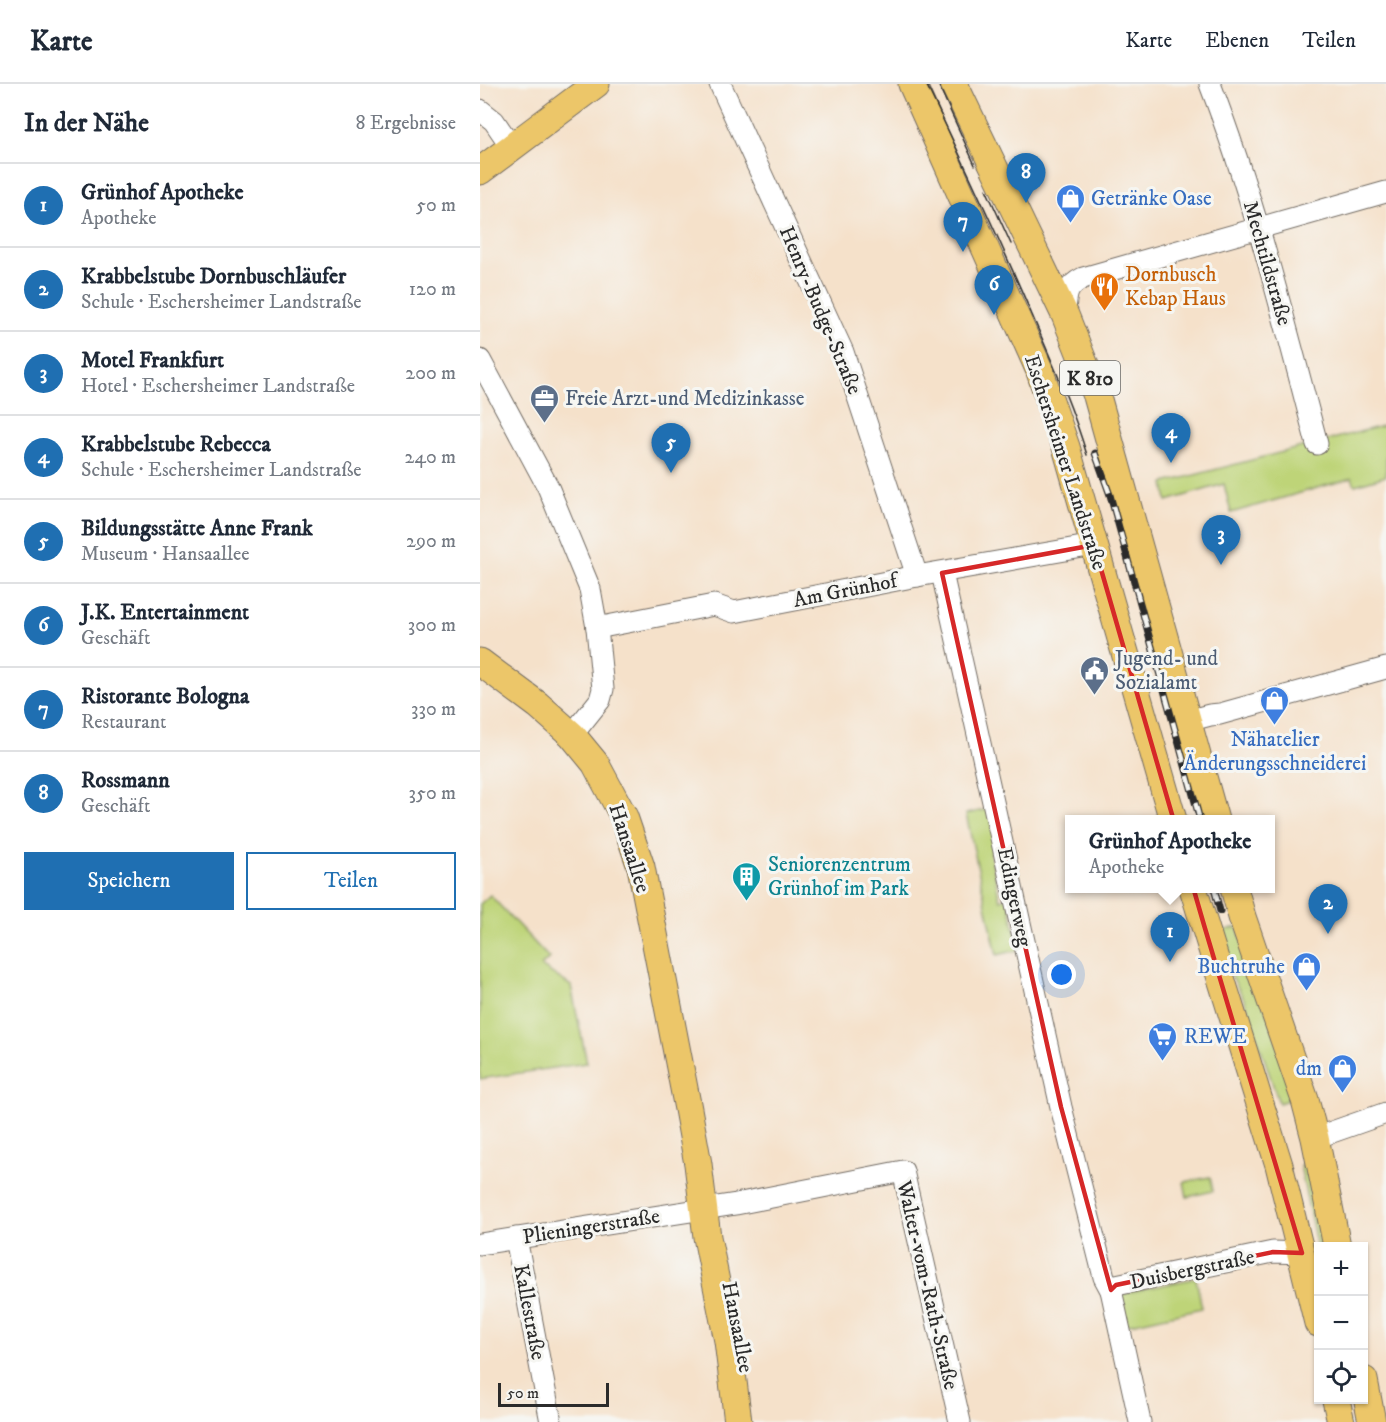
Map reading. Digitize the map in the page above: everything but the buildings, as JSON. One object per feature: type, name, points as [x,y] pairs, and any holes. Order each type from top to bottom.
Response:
[{"type":"main road","points":[[480,171],[596,84]]},
{"type":"main road","name":"Eschersheimer Landstraße","points":[[912,84],[1039,369],[1066,447],[1172,815]]},
{"type":"main road","name":"Eschersheimer Landstraße","points":[[954,84],[1065,315],[1099,403],[1214,815]]},
{"type":"main road","name":"Hansaallee","points":[[480,662],[538,705],[572,735],[595,763],[624,817],[641,867],[698,1164],[757,1422]]},
{"type":"main road","points":[[1195,893],[1292,1146],[1335,1242]]},
{"type":"main road","points":[[1235,893],[1305,1100],[1292,1146],[1290,1252],[1314,1313]]},
{"type":"main road","name":"Hansaallee","points":[[708,1208],[738,1422]]},
{"type":"main road","points":[[1368,1401],[1372,1422]]},
{"type":"main road","points":[[1337,1404],[1341,1422]]},
{"type":"street","name":"Henry-Budge-Straße","points":[[720,84],[843,352],[917,576]]},
{"type":"street","name":"Mechtildstraße","points":[[1210,84],[1230,137],[1259,229],[1317,444]]},
{"type":"street","points":[[480,110],[494,121],[511,146]]},
{"type":"street","points":[[1065,315],[1066,294],[1073,283],[1083,279],[1386,192]]},
{"type":"street","points":[[480,360],[548,487],[590,589],[597,628],[603,689],[600,700],[572,735]]},
{"type":"street","name":"Am Grünhof","points":[[597,628],[714,605],[734,612],[917,576],[1094,545]]},
{"type":"street","name":"Edingerweg","points":[[942,573],[1061,1107],[1104,1277],[1111,1290]]},
{"type":"street","points":[[1187,721],[1386,668]]},
{"type":"street","points":[[1292,1146],[1386,1113]]},
{"type":"street","name":"Walter-vom-Rath-Straße","points":[[708,1208],[903,1171],[960,1422]]},
{"type":"street","name":"Plieningerstraße","points":[[480,1244],[708,1208]]},
{"type":"street","name":"Kallestraße","points":[[516,1238],[551,1422]]},
{"type":"street","name":"Duisbergstraße","points":[[1140,1422],[1111,1290],[1116,1285],[1290,1252]]},
{"type":"highlighted area","points":[[1094,545],[1302,1253],[1273,1252],[1116,1285],[1111,1290],[1061,1107],[942,573]]},
{"type":"green space","points":[[1386,425],[1386,476],[1355,485],[1352,478],[1231,513],[1224,484],[1167,501],[1164,483]]},
{"type":"green space","points":[[989,809],[998,850],[990,853],[1000,900],[1008,898],[1019,950],[997,955],[966,814]]},
{"type":"green space","points":[[490,895],[549,958],[541,966],[571,986],[587,1063],[480,1079],[480,904]]},
{"type":"green space","points":[[1237,927],[1297,1097],[1279,1103],[1245,1001],[1231,975],[1219,932]]},
{"type":"green space","points":[[1300,1165],[1306,1166],[1323,1242],[1316,1242]]},
{"type":"green space","points":[[1210,1177],[1213,1191],[1187,1197],[1184,1182]]},
{"type":"green space","points":[[1196,1278],[1202,1308],[1126,1325],[1122,1296],[1125,1293]]},
{"type":"tram line","points":[[926,84],[1022,292],[1063,388],[1087,455]]},
{"type":"tram line","points":[[938,84],[975,165]]},
{"type":"tram line","points":[[986,189],[1011,244]]},
{"type":"railway","points":[[1095,453],[1110,495],[1199,815]]},
{"type":"railway","points":[[1215,893],[1220,911]]},
{"type":"place","name":"Rossmann","points":[[1026,203]]},
{"type":"place","name":"Getränke Oase","points":[[1070,224]]},
{"type":"place","name":"Ristorante Bologna","points":[[963,252]]},
{"type":"place","name":"Dornbusch Kebap Haus","points":[[1104,312]]},
{"type":"place","name":"J.K. Entertainment","points":[[994,315]]},
{"type":"place","name":"Freie Arzt-und Medizinkasse","points":[[544,424]]},
{"type":"place","name":"Krabbelstube Rebecca","points":[[1171,463]]},
{"type":"place","name":"Bildungsstätte Anne Frank","points":[[671,473]]},
{"type":"place","name":"Motel Frankfurt","points":[[1221,565]]},
{"type":"place","name":"Jugend- und Sozialamt","points":[[1094,696]]},
{"type":"place","name":"Nähatelier Änderungsschneiderei","points":[[1275,726]]},
{"type":"place","name":"Seniorenzentrum Grünhof im Park","points":[[747,902]]},
{"type":"place","name":"Krabbelstube Dornbuschläufer","points":[[1328,934]]},
{"type":"place","name":"Grünhof Apotheke","points":[[1170,962]]},
{"type":"place","name":"Buchtruhe","points":[[1306,992]]},
{"type":"place","name":"REWE","points":[[1163,1062]]},
{"type":"place","name":"dm","points":[[1343,1094]]}]
